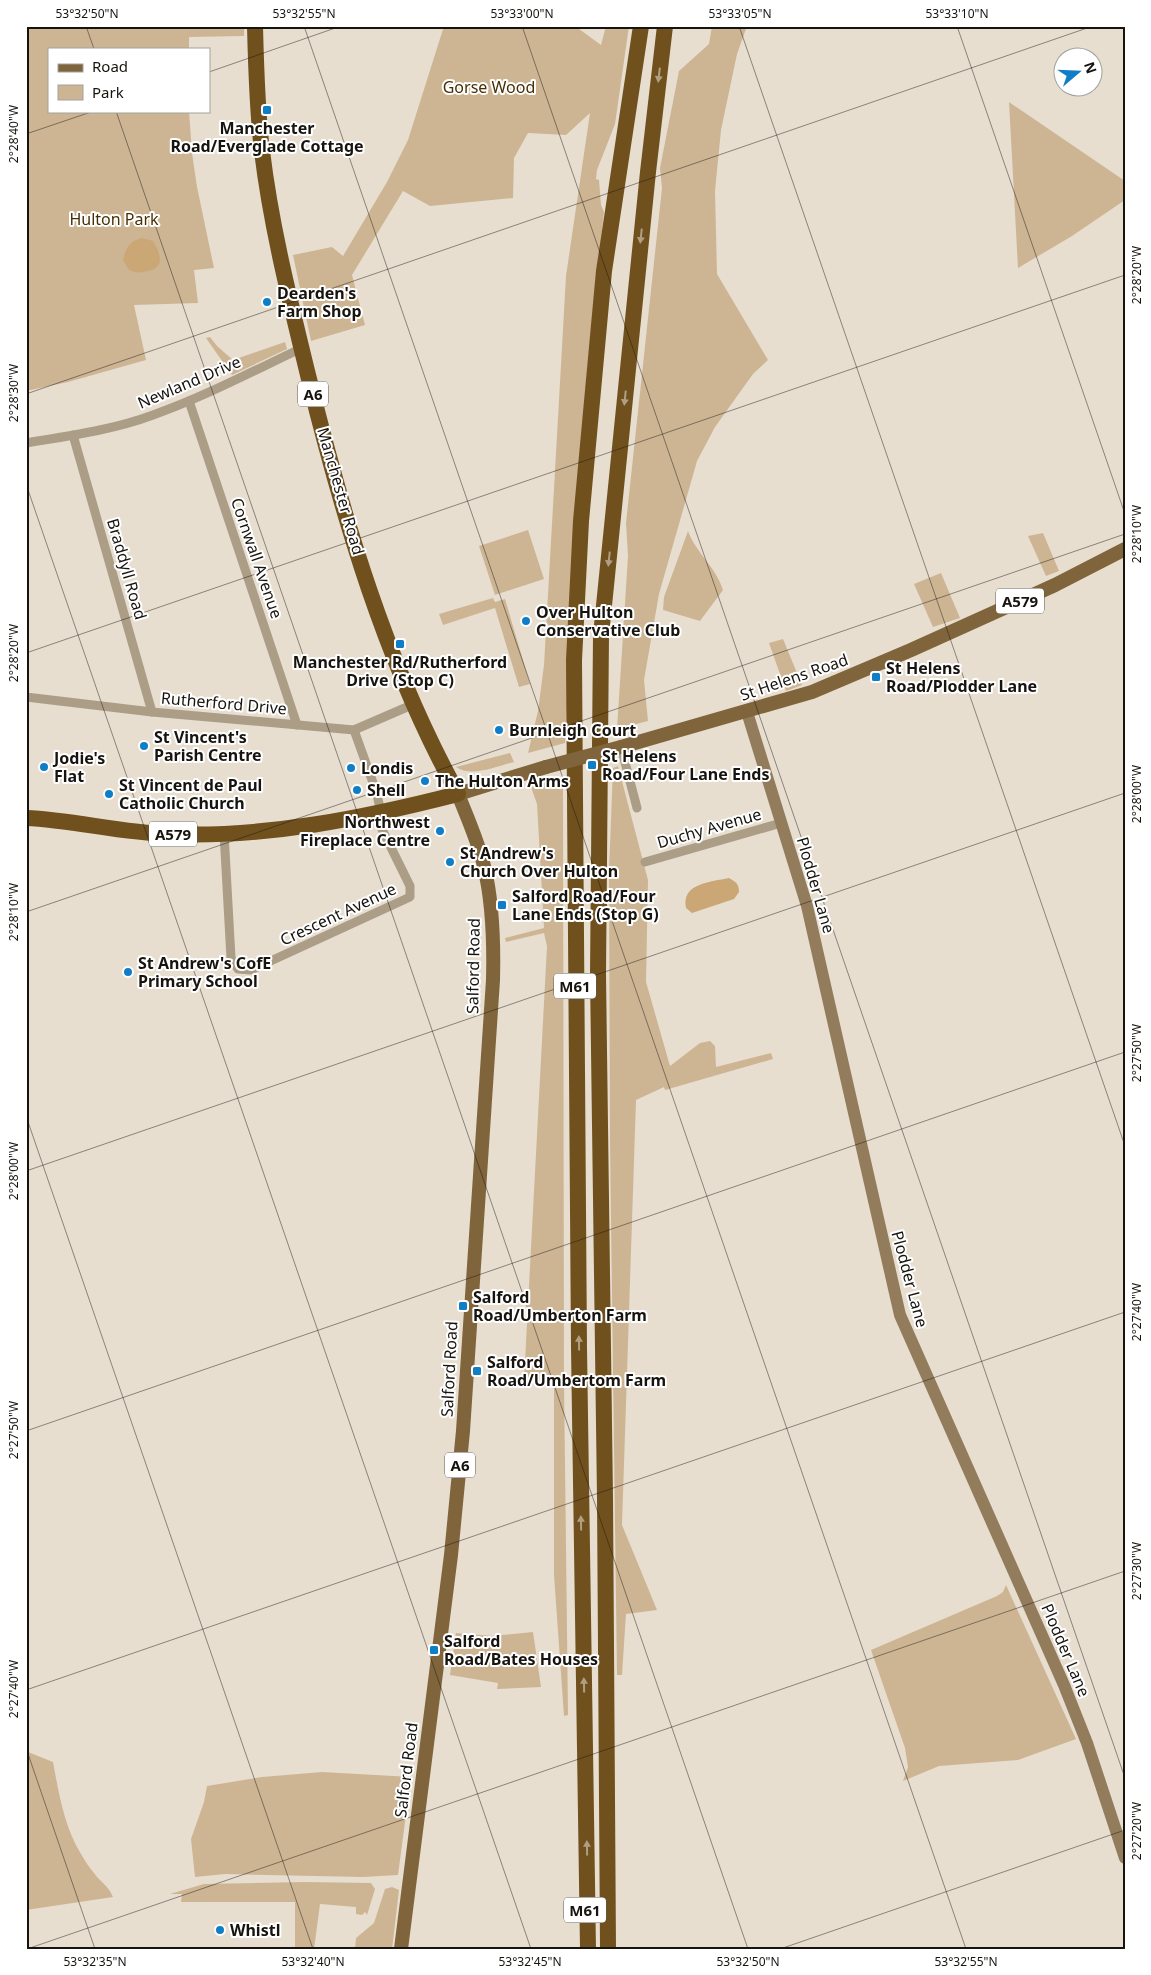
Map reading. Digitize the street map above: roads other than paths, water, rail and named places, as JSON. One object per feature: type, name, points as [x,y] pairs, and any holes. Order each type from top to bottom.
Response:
[{"type":"highway","name":"Manchester Road","points":[[255,26],[256,90],[262,153],[271,208],[323,433],[347,516],[381,621],[435,753],[458,794]]},
{"type":"highway","name":"M61","points":[[588,1949],[578,1319],[574,660],[581,521],[604,271],[641,26]]},
{"type":"highway","name":"M61","points":[[608,1949],[605,1508],[598,975],[601,635],[648,172],[665,26]]},
{"type":"highway","name":"A579","points":[[26,818],[149,833],[224,833],[304,826],[458,794]]},
{"type":"highway","name":"M61","points":[[583,1949],[587,1871]]},
{"type":"main road","name":"St Helens Road","points":[[458,794],[546,768],[624,749],[812,692],[1062,582],[1125,549]]},
{"type":"main road","name":"Plodder Lane","points":[[747,712],[807,906],[900,1315],[1064,1685],[1087,1743],[1125,1858]]},
{"type":"main road","name":"Salford Road","points":[[401,1949],[451,1555],[462,1440],[493,980],[494,947],[488,886],[479,849],[458,794]]},
{"type":"street","name":"Newland Drive","points":[[26,443],[139,420],[189,401],[302,348]]},
{"type":"street","name":"Cornwall Avenue","points":[[189,401],[297,725]]},
{"type":"street","name":"Braddyll Road","points":[[72,435],[152,712]]},
{"type":"street","name":"Rutherford Drive","points":[[26,697],[152,712],[354,730],[414,704]]},
{"type":"street","points":[[354,730],[376,791],[378,812]]},
{"type":"street","points":[[624,749],[637,808]]},
{"type":"street","name":"Crescent Avenue","points":[[224,833],[231,958],[238,969],[251,970],[410,897],[410,886],[378,812]]},
{"type":"street","name":"Duchy Avenue","points":[[645,862],[781,823]]},
{"type":"place","name":"Manchester Road/Everglade Cottage","points":[[267,110]]},
{"type":"place","name":"Dearden's Farm Shop","points":[[267,302]]},
{"type":"place","name":"Over Hulton Conservative Club","points":[[526,621]]},
{"type":"place","name":"Manchester Rd/Rutherford Drive (Stop C)","points":[[400,644]]},
{"type":"place","name":"St Helens Road/Plodder Lane","points":[[876,677]]},
{"type":"place","name":"Burnleigh Court","points":[[499,730]]},
{"type":"place","name":"St Vincent's Parish Centre","points":[[144,746]]},
{"type":"place","name":"St Helens Road/Four Lane Ends","points":[[592,765]]},
{"type":"place","name":"Jodie's Flat","points":[[44,767]]},
{"type":"place","name":"Londis","points":[[351,768]]},
{"type":"place","name":"The Hulton Arms","points":[[425,781]]},
{"type":"place","name":"Shell","points":[[357,790]]},
{"type":"place","name":"St Vincent de Paul Catholic Church","points":[[109,794]]},
{"type":"place","name":"Northwest Fireplace Centre","points":[[440,831]]},
{"type":"place","name":"St Andrew's Church Over Hulton","points":[[450,862]]},
{"type":"place","name":"Salford Road/Four Lane Ends (Stop G)","points":[[502,905]]},
{"type":"place","name":"St Andrew's CofE Primary School","points":[[128,972]]},
{"type":"place","name":"Salford Road/Umberton Farm","points":[[463,1306]]},
{"type":"place","name":"Salford Road/Umbertom Farm","points":[[477,1371]]},
{"type":"place","name":"Salford Road/Bates Houses","points":[[434,1650]]},
{"type":"place","name":"Whistl","points":[[220,1930]]},
{"type":"park label","name":"Gorse Wood","points":[[489,87]]},
{"type":"park label","name":"Hulton Park","points":[[114,219]]}]
